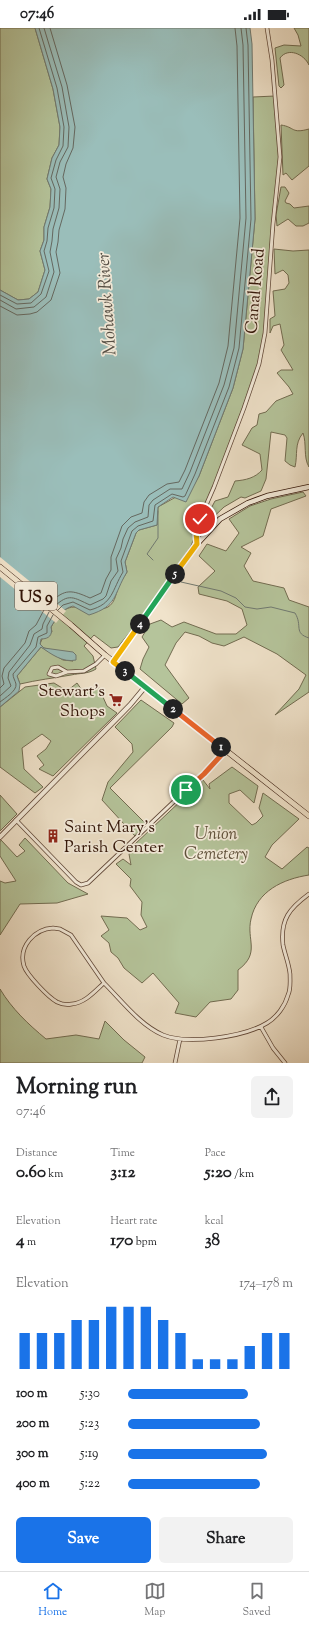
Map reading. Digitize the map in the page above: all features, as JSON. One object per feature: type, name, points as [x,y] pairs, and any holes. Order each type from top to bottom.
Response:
[{"type":"main road","points":[[113,662],[197,544],[220,519],[248,503],[266,496],[309,487]]},
{"type":"main road","name":"US 9","points":[[0,567],[71,625],[113,662],[309,816]]},
{"type":"street","name":"Canal Road","points":[[197,544],[196,531],[244,408],[259,364],[265,333],[271,247],[280,157],[272,60],[267,28]]},
{"type":"street","points":[[67,672],[58,667],[52,668],[49,674],[56,676],[67,672],[84,671],[96,664],[105,655]]},
{"type":"street","points":[[0,837],[130,705],[145,687]]},
{"type":"street","points":[[16,820],[76,882],[81,885],[88,883],[204,774],[225,751]]},
{"type":"street","points":[[104,983],[91,995],[80,1002],[69,1005],[56,1002],[29,974],[25,967],[24,954],[29,940],[38,931],[48,928],[60,929],[67,932],[75,939],[104,983],[152,1028],[163,1034],[180,1039],[202,1040],[248,1031],[261,1026],[277,1015],[289,994],[289,968],[283,945],[284,925],[288,913],[309,894]]},
{"type":"street","points":[[261,1026],[273,1048],[285,1063]]},
{"type":"street","points":[[175,1063],[180,1039]]},
{"type":"green space","points":[[0,28],[35,28],[53,89],[60,127],[59,145],[52,158],[47,179],[51,189],[50,207],[44,227],[44,240],[40,251],[45,270],[38,292],[29,299],[18,300],[0,290]]},
{"type":"green space","points":[[294,28],[309,28],[309,65],[307,61],[296,53],[291,52],[283,55],[280,58],[284,85],[281,88],[279,86],[275,48],[284,45],[301,46]]},
{"type":"green space","points":[[275,96],[280,157],[265,333],[259,364],[191,546],[145,613],[118,647],[111,648],[94,635],[84,646],[93,656],[96,669],[87,673],[20,684],[17,676],[41,647],[63,660],[73,661],[52,650],[44,648],[40,644],[42,639],[52,632],[51,627],[56,619],[60,614],[69,608],[80,607],[102,609],[111,605],[120,583],[127,572],[125,562],[136,533],[139,530],[157,525],[158,507],[192,488],[199,476],[233,388],[243,349],[255,219],[253,97]]},
{"type":"green space","points":[[281,125],[299,131],[309,129],[309,166],[292,180],[286,173],[283,175]]},
{"type":"green space","points":[[281,187],[285,187],[289,193],[285,201],[286,203],[290,204],[294,208],[309,206],[309,223],[303,226],[296,226],[288,219],[277,226],[276,215]]},
{"type":"green space","points":[[274,249],[293,251],[309,250],[309,467],[306,459],[303,433],[297,445],[295,467],[285,461],[287,438],[285,435],[271,432],[266,479],[261,491],[245,498],[241,497],[224,507],[205,525],[205,520],[215,501],[228,497],[235,481],[250,478],[262,470],[260,454],[242,445],[252,428],[257,425],[259,414],[266,412],[276,401],[293,394],[277,373],[281,370],[293,370],[281,350],[284,345],[280,324],[273,326],[270,333],[270,319],[275,316],[273,291],[285,289],[289,283],[288,275],[283,270],[275,274]]},
{"type":"green space","points":[[303,492],[306,496],[271,509],[263,536],[241,547],[251,553],[244,566],[253,581],[284,588],[289,600],[309,607],[309,692],[275,715],[299,689],[306,675],[277,654],[244,637],[224,646],[212,643],[199,636],[185,632],[176,643],[165,665],[189,698],[182,704],[140,669],[149,647],[142,637],[150,624],[161,620],[172,627],[184,622],[216,634],[236,634],[247,625],[242,609],[227,601],[199,594],[198,587],[215,571],[199,556],[207,544],[226,551],[239,533],[229,519],[250,506],[271,499]]},
{"type":"green space","points":[[54,683],[67,691],[77,683],[84,693],[98,686],[107,706],[117,713],[53,776],[39,769],[44,765],[37,756],[46,749],[51,741],[42,734],[22,748],[24,769],[43,787],[35,793],[0,767],[0,707],[25,687]]},
{"type":"green space","points":[[141,700],[174,723],[172,727],[110,788],[146,824],[135,836],[102,800],[108,782],[133,752],[132,744],[115,727]]},
{"type":"green space","name":"Union Cemetery","points":[[232,767],[258,786],[254,803],[240,790],[229,794],[229,803],[252,825],[263,816],[259,808],[263,793],[299,819],[272,845],[265,857],[282,869],[307,847],[309,848],[309,875],[281,883],[272,888],[259,901],[254,909],[251,919],[251,952],[245,964],[238,970],[238,990],[231,999],[210,1002],[196,1017],[175,1013],[179,1003],[153,973],[142,983],[124,968],[118,958],[111,952],[109,943],[101,936],[109,930],[101,916],[127,918],[140,930],[147,927],[141,915],[142,902],[130,886],[131,879],[116,864],[123,859],[131,865],[129,854],[134,845],[203,780],[210,789],[209,784]]},
{"type":"green space","points":[[0,795],[17,814],[0,831]]},
{"type":"green space","points":[[25,838],[68,883],[88,894],[57,903],[20,904],[0,935],[0,881],[5,883],[16,881],[0,856],[0,842],[1,840],[17,857],[25,851],[19,845]]},
{"type":"green space","points":[[0,989],[21,1016],[46,1039],[76,1035],[99,1039],[105,1021],[124,1040],[145,1057],[142,1063],[0,1063]]},
{"type":"water","name":"Mohawk River","points":[[35,28],[250,28],[252,44],[255,219],[243,349],[233,388],[199,476],[186,502],[173,497],[158,507],[157,525],[139,530],[136,533],[125,562],[127,572],[110,604],[98,612],[89,615],[73,606],[69,607],[55,620],[51,627],[50,636],[41,639],[40,644],[44,648],[73,652],[76,655],[76,660],[71,661],[62,659],[41,647],[17,676],[20,684],[19,691],[0,707],[0,290],[18,300],[29,299],[38,292],[45,270],[40,251],[44,240],[44,227],[50,207],[51,189],[47,179],[52,158],[59,145],[60,127],[53,89]]},
{"type":"pier","points":[[0,557],[66,611],[56,623],[0,577]]},
{"type":"waterway","points":[[153,560],[147,554],[158,538],[158,511]]},
{"type":"waterway","points":[[181,582],[221,591],[236,598],[245,607],[257,609],[271,607],[295,613],[301,634],[309,638]]},
{"type":"place","name":"Stewart's Shops","points":[[116,700]]},
{"type":"place","name":"Saint Mary's Parish Center","points":[[53,836]]},
{"type":"route","points":[[186,790],[204,774],[225,751],[113,662],[197,544],[196,531],[200,519]]}]
